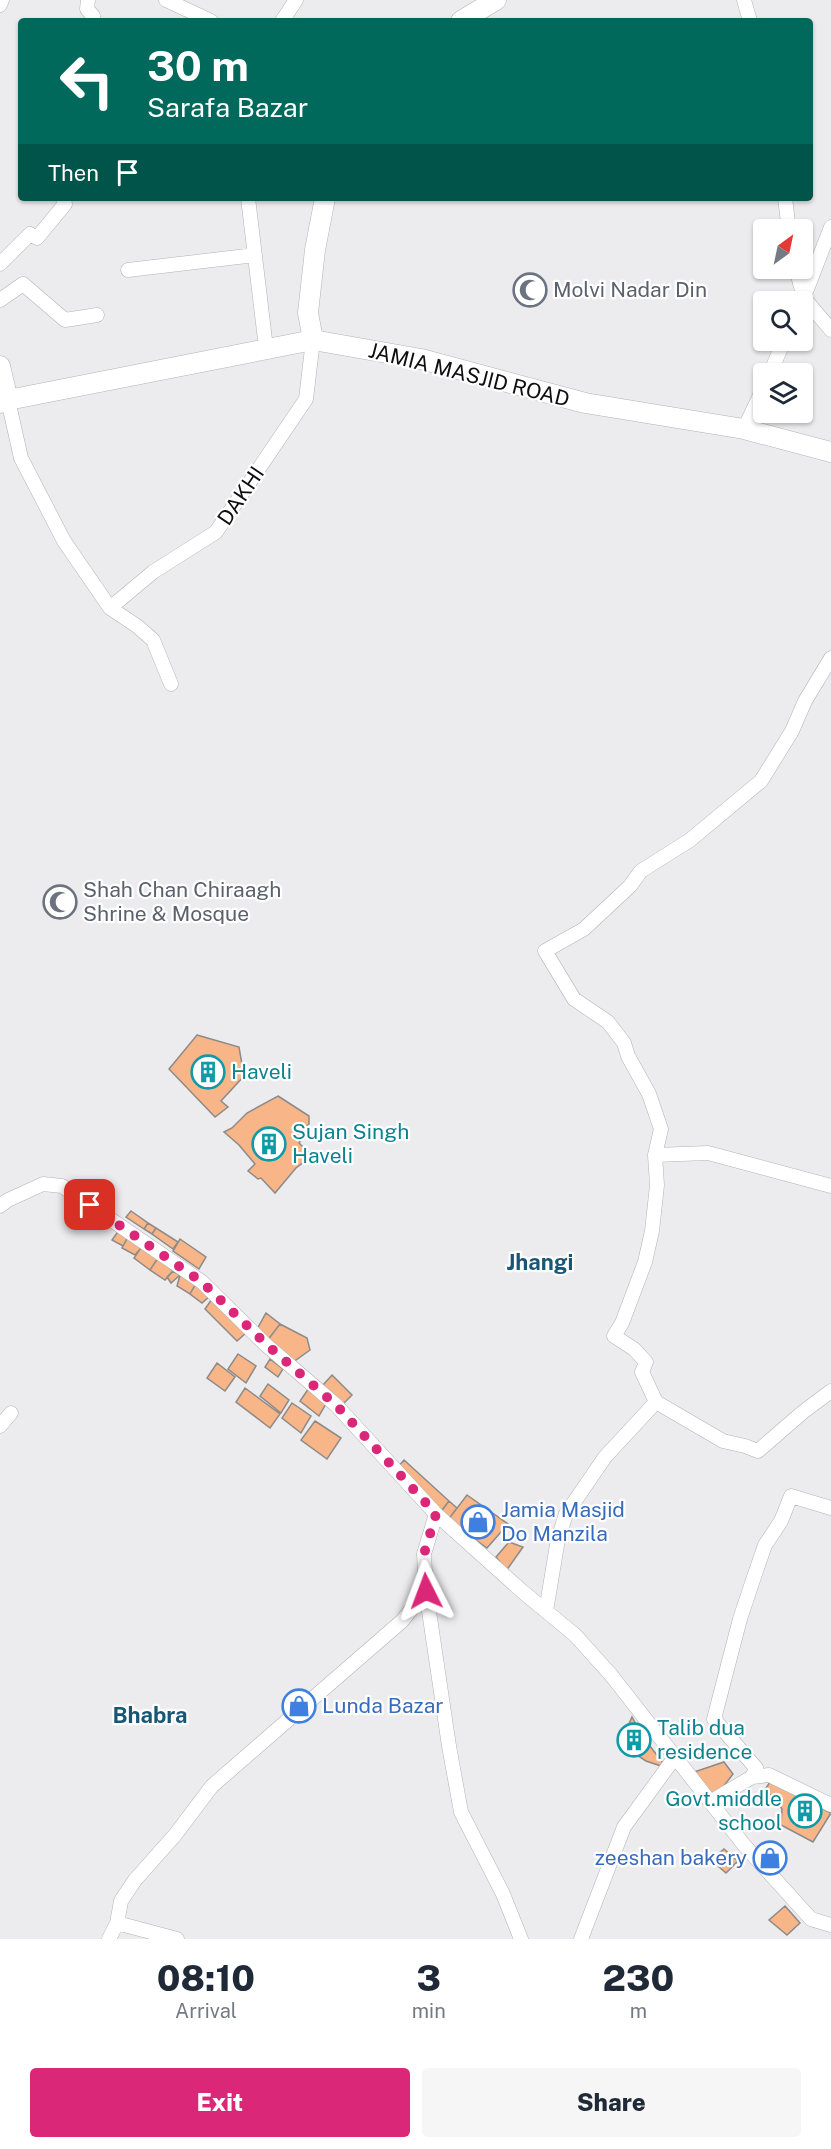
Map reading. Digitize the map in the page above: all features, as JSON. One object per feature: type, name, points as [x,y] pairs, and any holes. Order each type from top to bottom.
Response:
[{"type":"street","points":[[0,5],[3,0]]},
{"type":"street","points":[[88,0],[87,9],[93,18]]},
{"type":"street","points":[[166,0],[205,18]]},
{"type":"street","points":[[284,18],[296,0]]},
{"type":"street","points":[[466,18],[496,0]]},
{"type":"street","points":[[744,0],[749,18]]},
{"type":"street","points":[[0,264],[30,234],[37,238],[65,204],[64,201]]},
{"type":"street","points":[[248,201],[266,348]]},
{"type":"street","points":[[313,340],[308,313],[315,250],[324,201]]},
{"type":"street","points":[[785,201],[788,219]]},
{"type":"street","points":[[806,291],[831,227]]},
{"type":"street","points":[[128,270],[255,255]]},
{"type":"street","points":[[0,300],[23,284],[64,320],[97,315]]},
{"type":"street","points":[[813,311],[831,330]]},
{"type":"street","name":"JAMIA MASJID ROAD","points":[[4,402],[313,340],[421,359],[585,403],[744,429],[831,452]]},
{"type":"street","name":"DAKHI","points":[[110,608],[153,572],[216,532],[306,399],[313,340]]},
{"type":"street","points":[[0,366],[4,402],[21,458],[64,541],[110,608],[153,640],[171,684]]},
{"type":"street","points":[[744,429],[753,410]]},
{"type":"street","points":[[831,657],[805,701],[792,731],[761,781],[690,840],[641,871],[630,886],[584,929],[545,951],[574,999],[608,1022],[624,1043],[628,1056],[649,1094],[661,1129],[655,1155],[657,1185],[652,1231],[645,1262],[615,1336],[642,1356],[646,1362],[642,1372],[656,1402],[723,1441],[758,1451],[831,1391]]},
{"type":"street","points":[[655,1155],[708,1153],[831,1186]]},
{"type":"street","points":[[0,1206],[43,1184],[62,1186],[202,1282],[266,1344],[336,1405],[436,1514],[575,1635],[611,1675],[744,1845],[812,1919],[831,1925]]},
{"type":"street","points":[[546,1611],[558,1539],[566,1514],[605,1457],[656,1402]]},
{"type":"street","points":[[0,1426],[11,1413]]},
{"type":"street","points":[[752,1777],[756,1768],[714,1719],[740,1619],[765,1545],[781,1521],[791,1496],[831,1508]]},
{"type":"street","points":[[436,1514],[424,1554],[426,1591],[461,1812],[503,1894],[521,1939]]},
{"type":"street","points":[[109,1939],[117,1923],[121,1901],[135,1880],[175,1835],[212,1786],[402,1622],[426,1591]]},
{"type":"street","points":[[581,1939],[624,1827],[675,1757]]},
{"type":"street","points":[[710,1802],[752,1777],[769,1775],[831,1805]]},
{"type":"street","points":[[117,1923],[177,1939]]},
{"type":"building","name":"Haveli","points":[[197,1035],[239,1047],[244,1076],[221,1101],[228,1107],[215,1117],[169,1069]]},
{"type":"building","name":"Sujan Singh Haveli","points":[[278,1096],[309,1116],[309,1124],[300,1132],[303,1137],[299,1143],[312,1156],[296,1168],[275,1193],[261,1178],[258,1179],[248,1171],[255,1164],[224,1132],[232,1128],[247,1113]]},
{"type":"building","points":[[131,1211],[148,1223],[144,1229],[126,1217]]},
{"type":"building","points":[[148,1223],[156,1228],[152,1234],[144,1229]]},
{"type":"building","points":[[156,1228],[178,1242],[173,1249],[152,1234]]},
{"type":"building","points":[[119,1230],[128,1237],[123,1246],[112,1240]]},
{"type":"building","points":[[128,1237],[141,1248],[135,1255],[122,1248]]},
{"type":"building","points":[[180,1239],[206,1257],[199,1269],[173,1251]]},
{"type":"building","points":[[142,1246],[158,1258],[150,1270],[134,1258]]},
{"type":"building","points":[[158,1258],[173,1271],[165,1280],[150,1270]]},
{"type":"building","points":[[173,1271],[180,1275],[171,1283],[167,1277]]},
{"type":"building","points":[[180,1275],[195,1285],[190,1294],[177,1286]]},
{"type":"building","points":[[195,1285],[210,1296],[202,1303],[190,1294]]},
{"type":"building","points":[[212,1299],[246,1333],[237,1341],[205,1309]]},
{"type":"building","points":[[266,1313],[280,1324],[267,1341],[256,1331]]},
{"type":"building","points":[[280,1324],[307,1338],[310,1350],[289,1365],[267,1341]]},
{"type":"building","points":[[238,1354],[256,1366],[246,1383],[228,1369]]},
{"type":"building","points":[[270,1359],[283,1369],[278,1377],[265,1367]]},
{"type":"building","points":[[217,1363],[235,1377],[225,1391],[207,1378]]},
{"type":"building","points":[[332,1375],[352,1395],[342,1405],[323,1385]]},
{"type":"building","points":[[268,1384],[289,1400],[281,1413],[260,1396]]},
{"type":"building","points":[[245,1388],[280,1414],[270,1428],[236,1402]]},
{"type":"building","points":[[309,1388],[326,1404],[319,1416],[300,1401]]},
{"type":"building","points":[[292,1403],[311,1416],[301,1433],[282,1418]]},
{"type":"building","points":[[315,1421],[341,1438],[327,1459],[301,1440]]},
{"type":"building","points":[[404,1460],[449,1501],[439,1514],[396,1469]]},
{"type":"building","name":"Jamia Masjid Do Manzila","points":[[467,1495],[508,1524],[487,1548],[448,1520]]},
{"type":"building","points":[[449,1501],[457,1508],[448,1520],[439,1514]]},
{"type":"building","points":[[509,1542],[523,1547],[506,1571],[496,1557]]},
{"type":"building","name":"Talib dua residence","points":[[632,1717],[643,1737],[663,1763],[661,1766],[646,1761],[620,1744]]},
{"type":"building","points":[[724,1762],[733,1774],[720,1791],[713,1796],[691,1773]]},
{"type":"building","name":"Govt.middle school","points":[[770,1782],[831,1813],[813,1842],[781,1825],[782,1809],[774,1797],[764,1791]]},
{"type":"building","points":[[724,1849],[738,1861],[726,1873],[711,1860]]},
{"type":"building","points":[[785,1906],[800,1923],[787,1935],[769,1920]]},
{"type":"place","name":"Molvi Nadar Din","points":[[530,290]]},
{"type":"place","name":"Shah Chan Chiraagh Shrine & Mosque","points":[[60,902]]},
{"type":"place","name":"Haveli","points":[[208,1072]]},
{"type":"place","name":"Sujan Singh Haveli","points":[[269,1144]]},
{"type":"place","name":"Jamia Masjid Do Manzila","points":[[478,1522]]},
{"type":"place","name":"Lunda Bazar","points":[[299,1706]]},
{"type":"place","name":"Talib dua residence","points":[[634,1740]]},
{"type":"place","name":"Govt.middle school","points":[[805,1811]]},
{"type":"place","name":"zeeshan bakery","points":[[770,1858]]},
{"type":"district","name":"Jhangi","points":[[540,1262]]},
{"type":"district","name":"Bhabra","points":[[150,1715]]},
{"type":"route","points":[[90,1205],[202,1282],[266,1344],[336,1405],[436,1514],[424,1554],[426,1591]]}]
